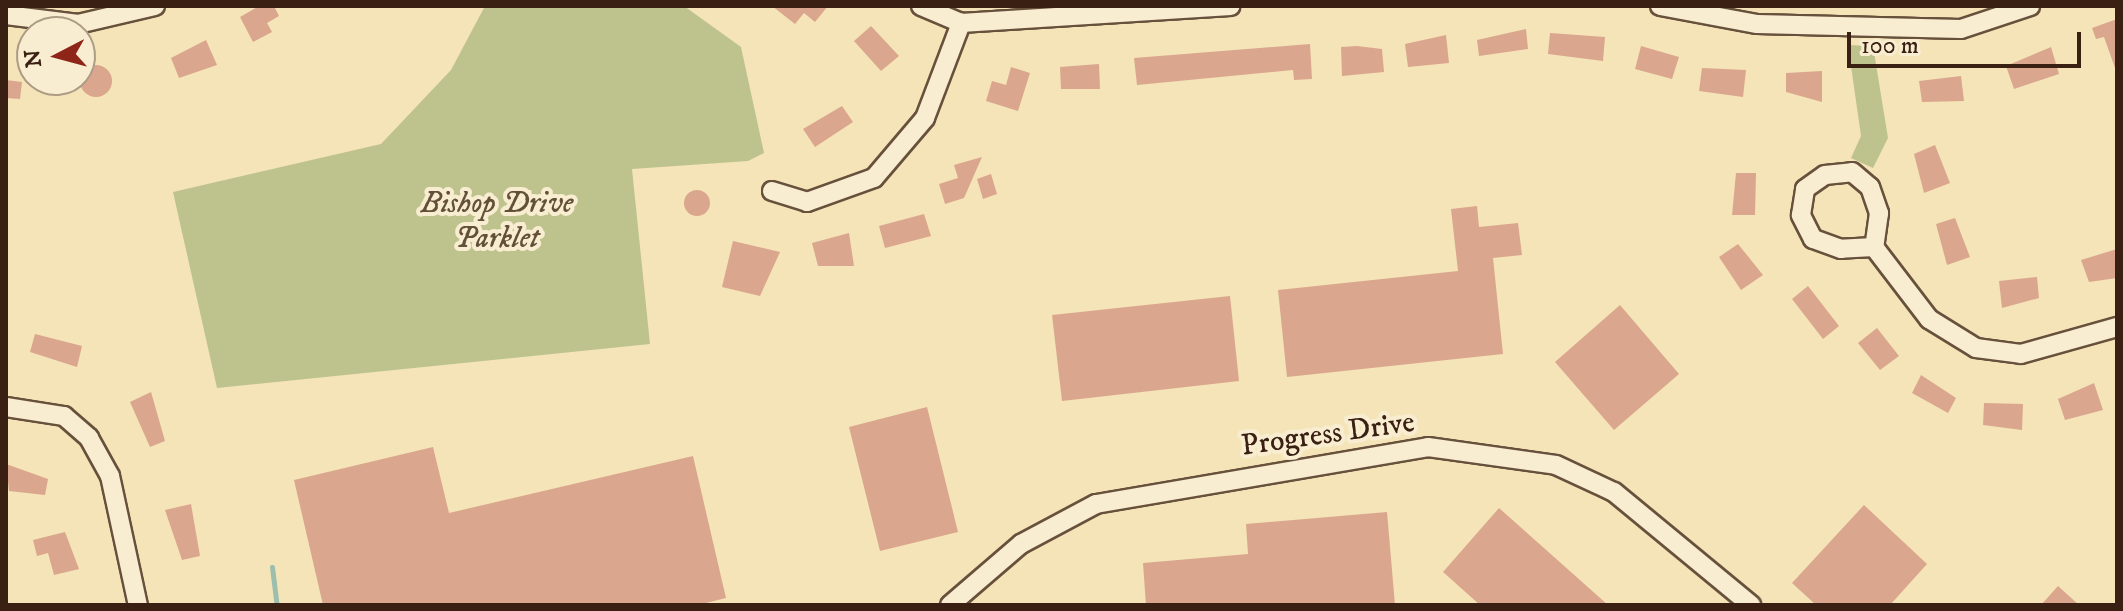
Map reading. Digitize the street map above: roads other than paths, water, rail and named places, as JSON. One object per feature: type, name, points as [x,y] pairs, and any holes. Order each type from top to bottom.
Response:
[{"type":"street","points":[[6,15],[78,24],[155,6]]},
{"type":"street","points":[[921,6],[961,23],[1230,6]]},
{"type":"street","points":[[1661,6],[1757,24],[1961,29],[2030,6]]},
{"type":"street","points":[[772,191],[807,202],[874,178],[925,118],[961,23]]},
{"type":"street","points":[[1874,247],[1841,249],[1813,239],[1801,215],[1805,189],[1825,175],[1852,172],[1870,187],[1879,213],[1874,247],[1929,319],[1976,348],[2021,354],[2117,327]]},
{"type":"street","points":[[6,407],[64,416],[89,438],[110,476],[138,605]]},
{"type":"street","name":"Progress Drive","points":[[950,605],[1021,544],[1096,504],[1428,447],[1556,465],[1614,492],[1751,605]]},
{"type":"waterway","points":[[272,567],[277,605]]},
{"type":"park label","name":"Bishop Drive Parklet","points":[[497,221]]}]
